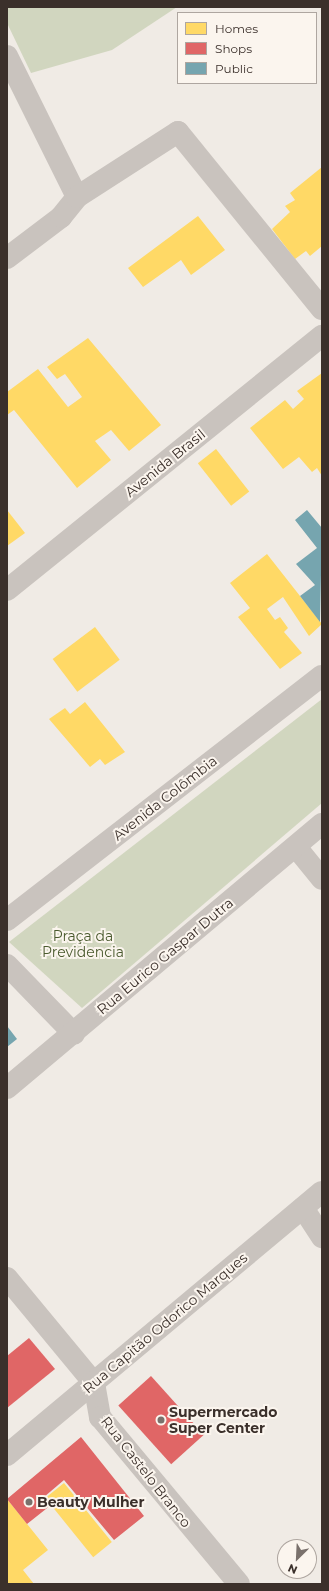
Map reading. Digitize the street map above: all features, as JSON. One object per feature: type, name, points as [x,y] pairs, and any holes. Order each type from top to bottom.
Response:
[{"type":"street","points":[[7,56],[77,197]]},
{"type":"street","points":[[7,258],[61,217],[77,197],[178,132],[322,309]]},
{"type":"street","name":"Avenida Brasil","points":[[7,590],[322,336]]},
{"type":"street","name":"Avenida Colômbia","points":[[7,920],[322,676]]},
{"type":"street","name":"Rua Eurico Gaspar Dutra","points":[[7,1088],[74,1034],[322,824]]},
{"type":"street","points":[[296,847],[322,879]]},
{"type":"street","points":[[7,966],[74,1034]]},
{"type":"street","name":"Rua Capitão Odorico Marques","points":[[7,1455],[322,1192]]},
{"type":"street","points":[[303,1208],[322,1236]]},
{"type":"street","name":"Rua Castelo Branco","points":[[7,1278],[94,1383],[100,1417],[239,1584]]},
{"type":"green space","points":[[7,7],[177,7],[112,50],[31,73],[7,23]]},
{"type":"green space","name":"Praça da Previdencia","points":[[322,699],[322,803],[82,1008],[9,942]]},
{"type":"building: Homes","points":[[322,167],[322,246],[310,256],[306,251],[295,259],[272,229],[290,212],[285,206],[295,200],[290,193]]},
{"type":"building: Homes","points":[[198,216],[225,250],[191,275],[181,260],[143,287],[128,268]]},
{"type":"building: Homes","points":[[88,338],[161,425],[129,451],[111,430],[95,441],[111,460],[77,488],[14,410],[7,415],[7,392],[38,369],[68,407],[82,397],[65,374],[57,379],[47,367]]},
{"type":"building: Homes","points":[[322,373],[322,476],[317,468],[312,472],[299,457],[283,469],[250,428],[285,400],[293,409],[304,399],[297,391]]},
{"type":"building: Homes","points":[[216,449],[249,492],[231,506],[198,463]]},
{"type":"building: Homes","points":[[7,510],[25,533],[7,546]]},
{"type":"building: Homes","points":[[267,554],[322,624],[309,636],[283,597],[267,609],[275,620],[280,617],[288,628],[284,632],[302,653],[280,669],[238,617],[250,608],[230,583]]},
{"type":"building: Homes","points":[[95,627],[120,660],[77,692],[53,659]]},
{"type":"building: Homes","points":[[85,702],[125,752],[105,765],[100,759],[90,767],[49,719],[65,708],[70,714]]},
{"type":"building: Homes","points":[[64,1483],[112,1542],[93,1557],[45,1498]]},
{"type":"building: Homes","points":[[7,1499],[48,1550],[23,1570],[34,1584],[7,1584]]},
{"type":"building: Shops","points":[[29,1338],[55,1369],[7,1408],[7,1356]]},
{"type":"building: Shops","name":"Supermercado Super Center","points":[[151,1376],[204,1435],[171,1464],[118,1405]]},
{"type":"building: Shops","points":[[81,1437],[144,1516],[114,1540],[64,1480],[44,1497],[51,1505],[27,1524],[7,1499]]},
{"type":"building: Public","points":[[307,510],[322,528],[320,622],[300,596],[315,585],[296,564],[317,548],[295,520]]},
{"type":"building: Public","points":[[7,1026],[17,1039],[7,1047]]},
{"type":"place","name":"Supermercado Super Center","points":[[161,1420]]},
{"type":"place","name":"Beauty Mulher","points":[[29,1502]]}]
